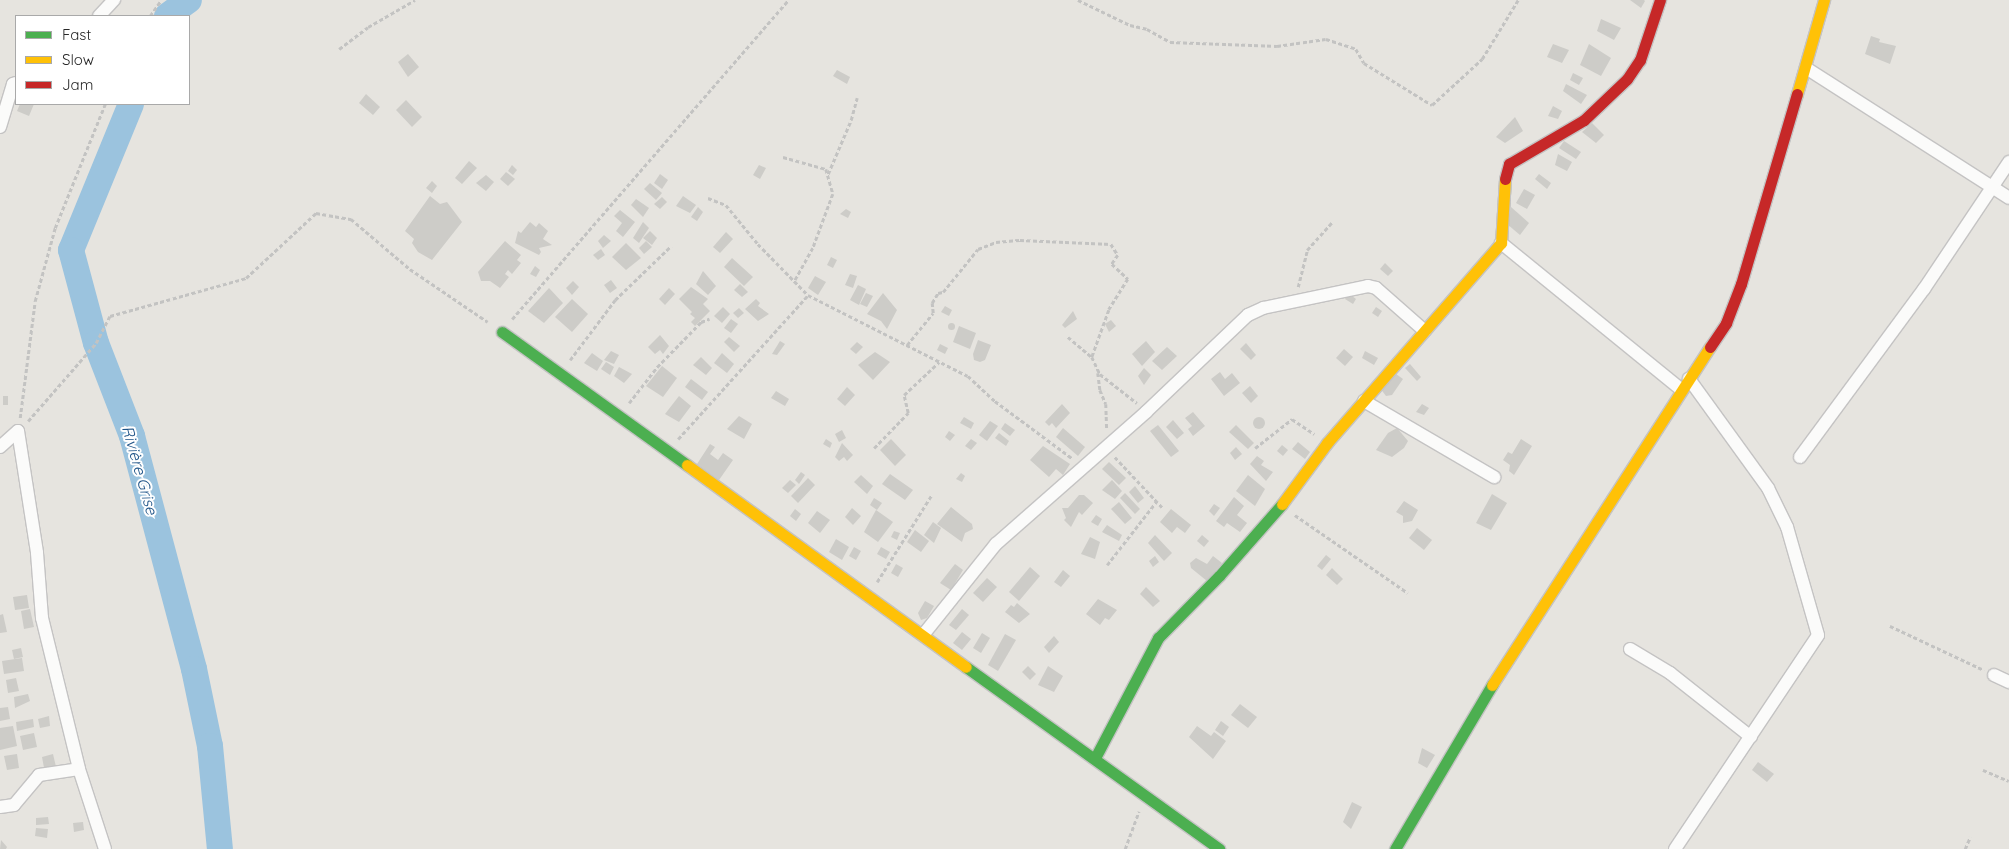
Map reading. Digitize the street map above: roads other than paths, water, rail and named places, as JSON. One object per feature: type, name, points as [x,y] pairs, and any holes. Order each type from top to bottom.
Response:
[{"type":"street","points":[[100,15],[114,0]]},
{"type":"street","points":[[1095,758],[1158,638],[1220,576],[1282,505],[1327,443],[1501,243],[1505,178],[1509,164],[1584,120],[1628,79],[1640,60],[1660,0]]},
{"type":"street","points":[[1395,849],[1504,665],[1686,384],[1734,305],[1806,68],[1824,0]]},
{"type":"street","points":[[1806,68],[2009,198]]},
{"type":"street","points":[[0,80],[15,84],[0,126]]},
{"type":"street","points":[[1800,457],[1924,289],[1994,188],[2009,162]]},
{"type":"street","points":[[1501,243],[1686,384],[1768,488],[1787,527],[1817,624],[1816,639],[1675,849]]},
{"type":"street","points":[[923,636],[996,544],[1102,450],[1248,314],[1368,286],[1376,288],[1424,331]]},
{"type":"street","points":[[502,332],[1095,758],[1218,849]]},
{"type":"street","points":[[1364,401],[1494,477]]},
{"type":"street","points":[[0,447],[18,431],[37,554],[42,618],[79,769],[105,849]]},
{"type":"street","points":[[1630,649],[1708,701],[1751,737]]},
{"type":"street","points":[[1994,675],[2009,682]]},
{"type":"street","points":[[0,807],[14,804],[39,775],[79,769]]},
{"type":"waterway","name":"Rivière Grise","points":[[168,15],[189,0]]},
{"type":"waterway","name":"Rivière Grise","points":[[131,105],[71,250],[96,343],[132,436],[194,669],[210,746],[220,849]]}]
